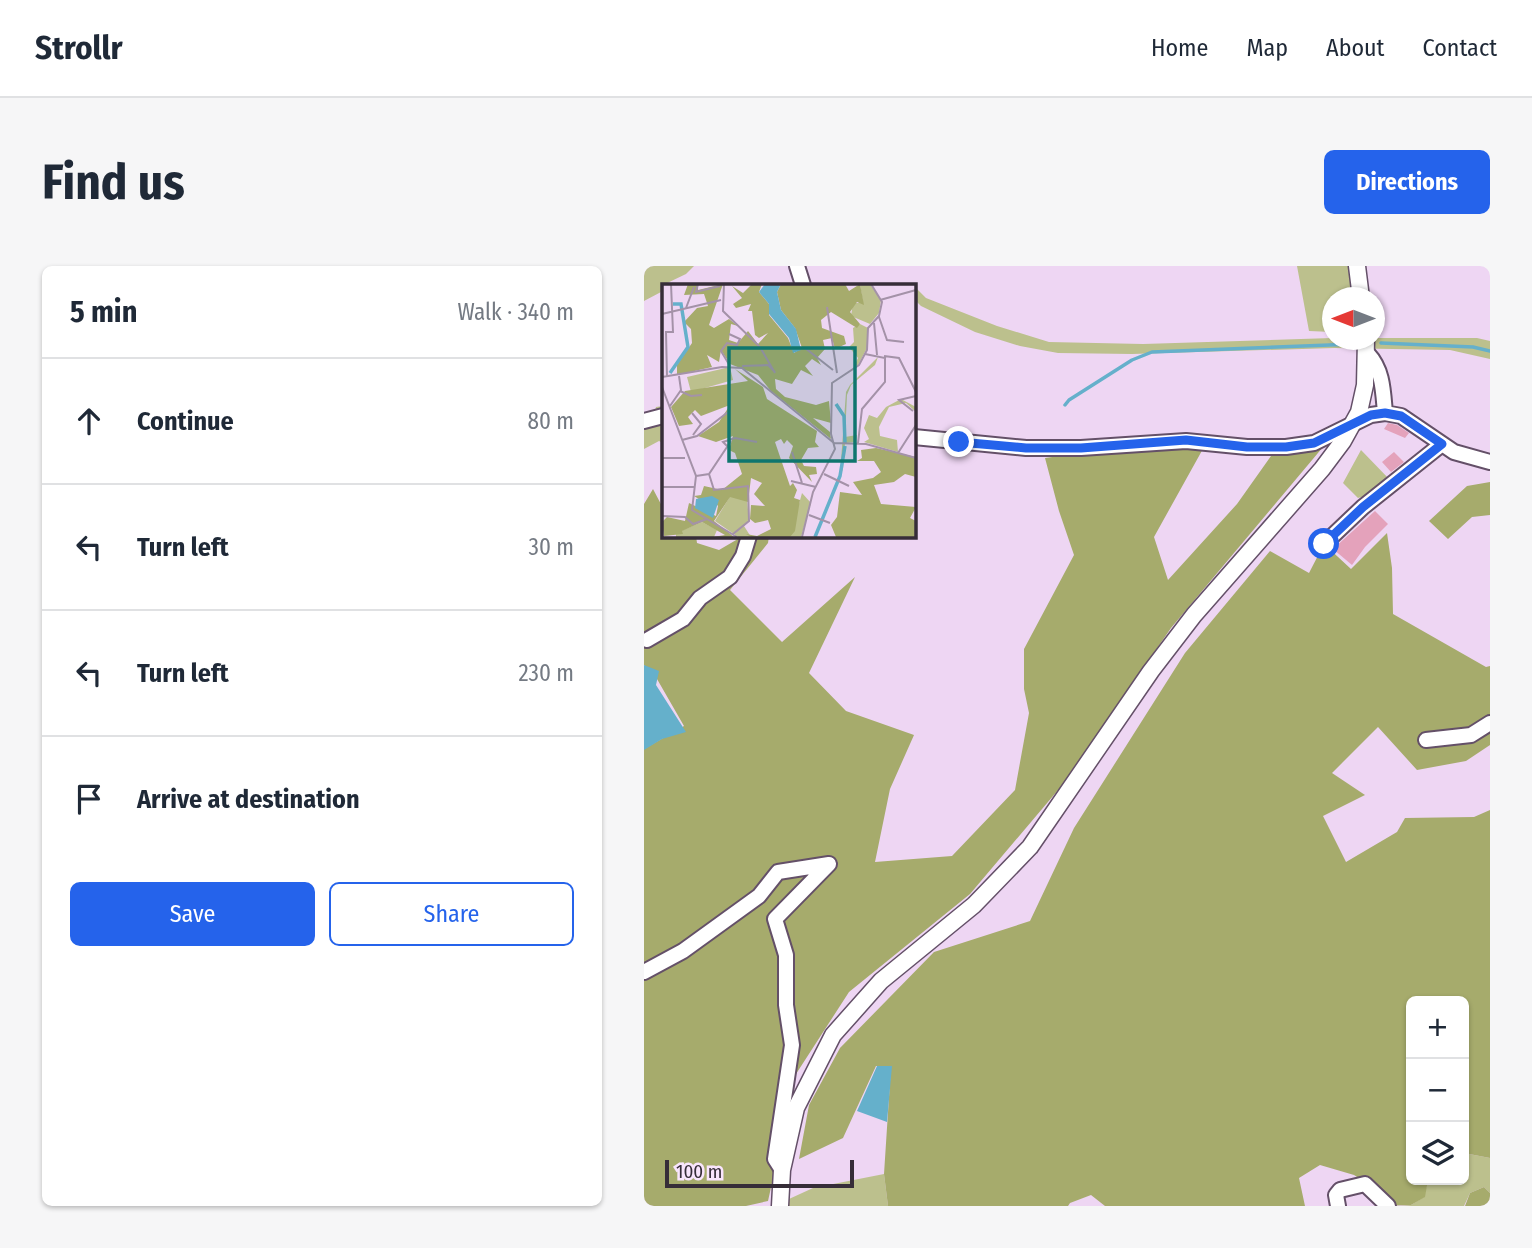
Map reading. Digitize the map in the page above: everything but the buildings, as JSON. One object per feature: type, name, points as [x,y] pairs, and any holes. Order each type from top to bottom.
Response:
[{"type":"street","points":[[797,266],[803,284]]},
{"type":"street","points":[[1357,266],[1360,287]]},
{"type":"street","points":[[780,1206],[782,1170],[796,1108],[833,1035],[881,981],[974,905],[1030,847],[1151,671],[1194,615],[1322,469],[1354,423],[1365,385],[1367,350]]},
{"type":"street","points":[[1369,350],[1377,364],[1383,385],[1385,413]]},
{"type":"street","points":[[915,437],[1026,448],[1081,448],[1186,440],[1247,447],[1286,447],[1314,443],[1371,415],[1385,413],[1401,416],[1454,452],[1490,463]]},
{"type":"street","points":[[644,421],[662,416]]},
{"type":"street","points":[[1324,544],[1363,507],[1442,444]]},
{"type":"street","points":[[647,640],[683,619],[700,598],[730,576],[743,556],[749,537]]},
{"type":"street","points":[[1426,740],[1471,736],[1490,723]]},
{"type":"street","points":[[644,972],[683,951],[759,896],[778,872],[829,864],[775,919],[786,955],[786,1005],[792,1045],[775,1159],[782,1170]]},
{"type":"street","points":[[1338,1206],[1336,1195],[1340,1190],[1365,1184],[1388,1206]]},
{"type":"green space","points":[[644,266],[694,266],[686,274],[662,284],[661,292],[644,301]]},
{"type":"green space","points":[[1297,266],[1349,266],[1350,287],[1322,287],[1322,332],[1309,331]]},
{"type":"green space","points":[[915,287],[926,298],[997,326],[1049,342],[1143,344],[1322,338],[1322,348],[1132,354],[1058,353],[1020,346],[975,332],[921,306],[915,300]]},
{"type":"green space","points":[[1385,338],[1477,338],[1490,341],[1490,359],[1450,350],[1385,349]]},
{"type":"green space","points":[[662,406],[662,442],[659,441],[644,449],[644,423],[653,419],[656,407]]},
{"type":"green space","points":[[1154,443],[1204,447],[1154,537],[1168,580],[1237,504],[1271,456],[1323,447],[1171,628],[1064,783],[970,894],[849,992],[796,1074],[768,1201],[746,1206],[644,1206],[644,749],[684,726],[657,679],[644,665],[644,504],[653,489],[662,506],[662,537],[696,537],[697,543],[719,550],[741,537],[769,537],[768,543],[730,590],[782,642],[855,577],[809,673],[846,711],[914,735],[890,789],[875,862],[952,856],[1015,790],[1029,713],[1024,689],[1024,649],[1074,555],[1045,458]]},
{"type":"green space","points":[[1361,450],[1392,482],[1378,492],[1358,498],[1343,483]]},
{"type":"green space","points":[[1490,482],[1490,515],[1472,517],[1448,539],[1429,521],[1467,486]]},
{"type":"green space","points":[[1387,533],[1392,568],[1393,614],[1486,667],[1490,666],[1490,745],[1466,761],[1417,770],[1378,727],[1332,773],[1365,795],[1323,816],[1346,862],[1397,832],[1405,818],[1474,817],[1490,810],[1490,1158],[1469,1154],[1469,996],[1406,996],[1406,1185],[1427,1185],[1425,1197],[1411,1205],[1380,1206],[1370,1185],[1354,1175],[1320,1165],[1299,1178],[1305,1206],[1105,1206],[1091,1195],[1068,1206],[888,1206],[884,1174],[891,1066],[876,1066],[843,1138],[799,1159],[809,1105],[840,1048],[934,952],[1030,921],[1074,828],[1185,653],[1270,551],[1309,573],[1324,544],[1351,569]]},
{"type":"green space","points":[[1469,1154],[1490,1158],[1490,1193],[1484,1187],[1470,1193],[1464,1206],[1400,1206],[1411,1205],[1424,1197],[1427,1185],[1469,1185]]},
{"type":"green space","points":[[884,1174],[888,1206],[789,1206],[789,1199],[813,1188]]},
{"type":"green space","points":[[1484,1187],[1490,1193],[1490,1206],[1465,1206],[1470,1193]]},
{"type":"water","points":[[644,665],[659,671],[656,685],[686,732],[662,739],[644,750]]},
{"type":"water","points":[[877,1066],[892,1066],[887,1122],[857,1111]]},
{"type":"waterway","points":[[1385,343],[1473,347],[1490,351]]},
{"type":"waterway","points":[[1065,405],[1132,360],[1152,352],[1322,345]]},
{"type":"route","points":[[959,442],[1026,448],[1081,448],[1186,440],[1247,447],[1286,447],[1314,443],[1371,415],[1385,413],[1401,416],[1442,444],[1363,507],[1324,544]]}]
